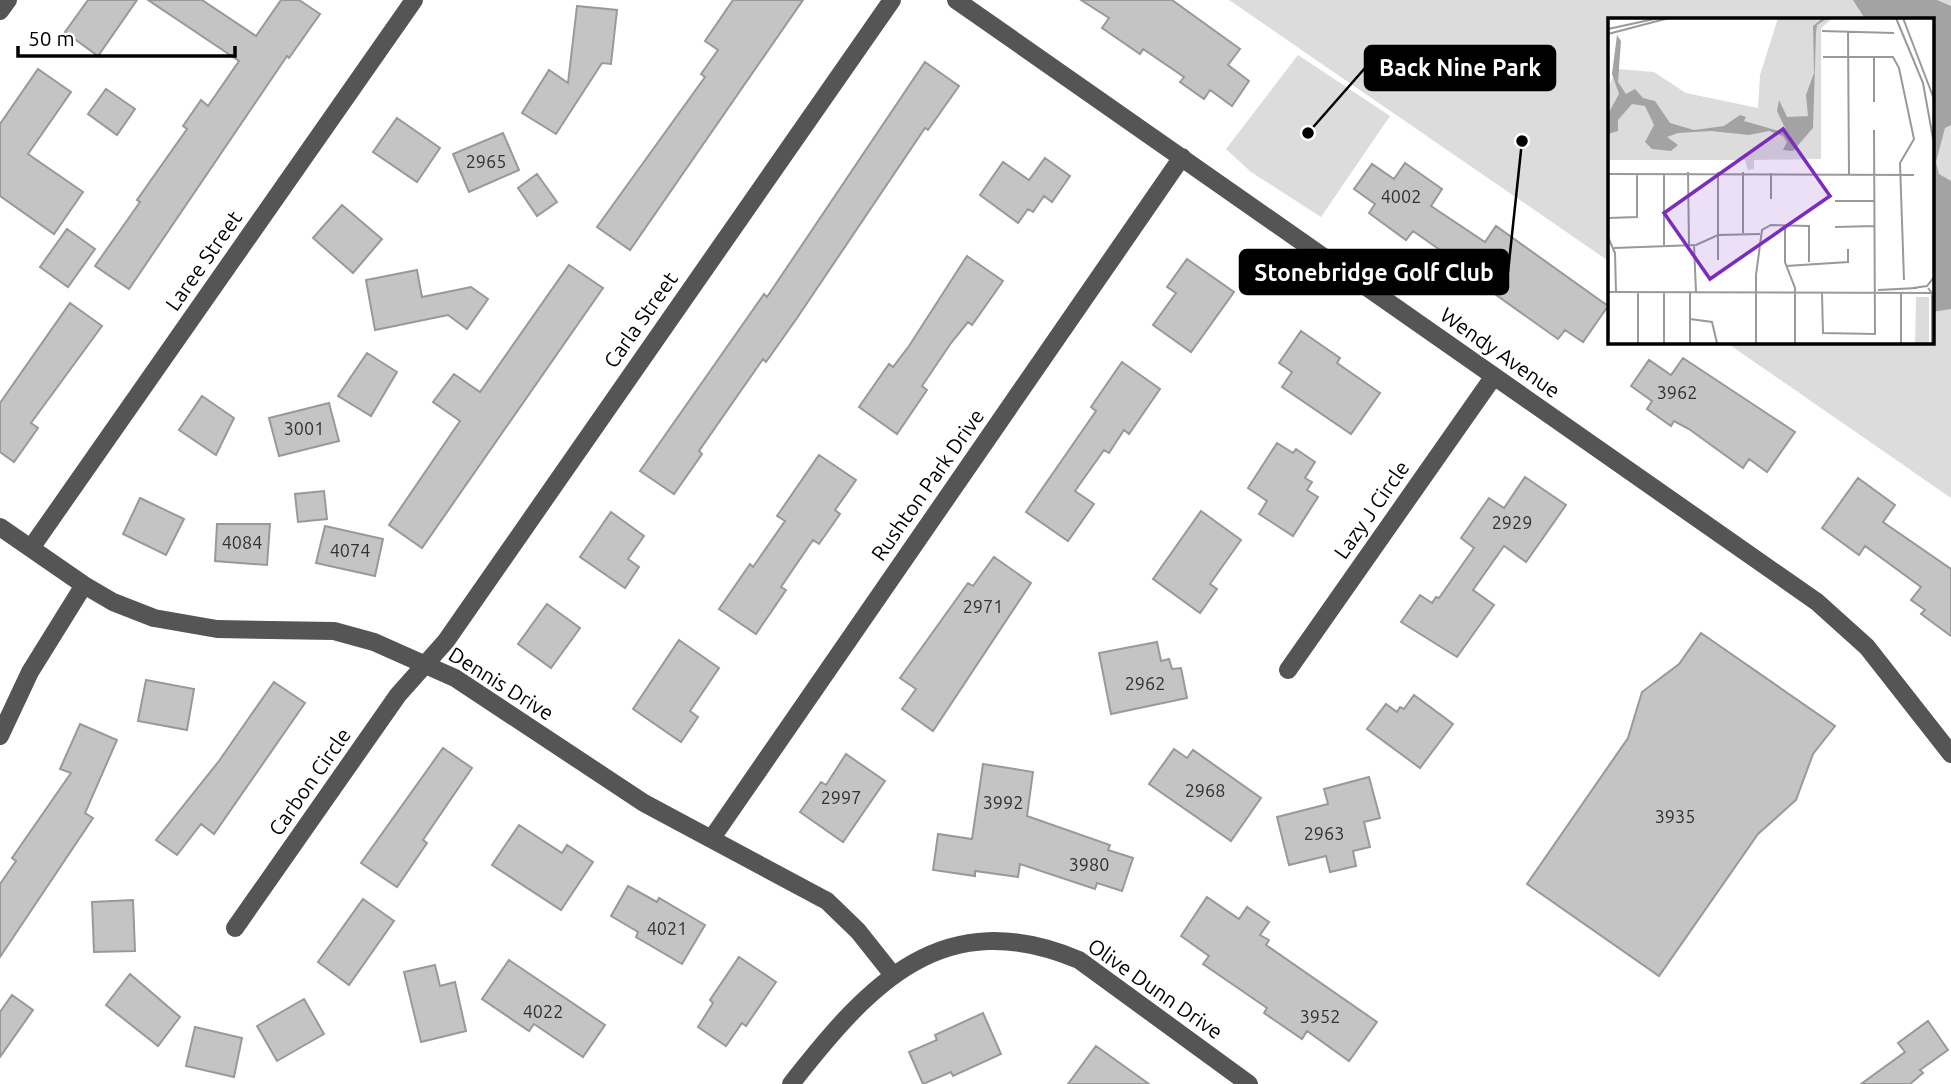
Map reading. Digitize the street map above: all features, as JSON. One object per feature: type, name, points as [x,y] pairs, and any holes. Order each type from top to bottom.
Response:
[{"type":"street","points":[[0,12],[8,0]]},
{"type":"street","name":"Laree Street","points":[[31,548],[414,0]]},
{"type":"street","name":"Carla Street","points":[[425,664],[446,640],[892,0]]},
{"type":"street","name":"Wendy Avenue","points":[[956,0],[1834,615],[1867,647],[1951,754]]},
{"type":"street","name":"Rushton Park Drive","points":[[712,838],[1182,158]]},
{"type":"street","name":"Lazy J Circle","points":[[1288,670],[1494,376]]},
{"type":"street","name":"Dennis Drive","points":[[0,527],[84,585],[134,611],[174,623],[217,629],[334,631],[374,642],[455,678],[635,797],[827,901],[858,931],[893,975]]},
{"type":"street","points":[[0,736],[30,672],[84,585]]},
{"type":"street","name":"Carbon Circle","points":[[235,928],[398,695],[425,664]]},
{"type":"street","name":"Olive Dunn Drive","points":[[791,1084],[859,1006],[893,975],[949,946],[976,940],[1001,939],[1051,948],[1079,960],[1102,975],[1226,1077],[1249,1084]]},
{"type":"shaded area","points":[[1229,0],[1951,0],[1951,498],[1727,343],[1934,343],[1934,18],[1608,18],[1608,261]]},
{"type":"shaded area","points":[[1853,0],[1937,0],[1951,6],[1951,125],[1945,128],[1936,162],[1939,174],[1951,181],[1951,309],[1934,312],[1934,18],[1864,18]]},
{"type":"shaded area","points":[[1298,55],[1390,116],[1321,217],[1251,172],[1226,149]]},
{"type":"building","points":[[88,0],[137,0],[98,56],[65,32]]},
{"type":"building","points":[[148,0],[202,0],[256,36],[281,0],[299,0],[320,14],[289,58],[287,56],[129,289],[95,266],[187,129],[183,126],[201,100],[208,106],[239,61]]},
{"type":"building","points":[[733,0],[803,0],[630,250],[597,227],[705,77],[701,74],[718,50],[705,41]]},
{"type":"building","points":[[1081,0],[1172,0],[1240,49],[1228,65],[1249,81],[1232,106],[1210,90],[1204,99],[1180,82],[1184,77],[1143,49],[1140,54],[1102,28],[1109,18]]},
{"type":"building","points":[[577,6],[617,10],[611,64],[602,63],[556,134],[522,113],[549,70],[568,83]]},
{"type":"building","points":[[925,62],[959,86],[928,130],[925,128],[766,362],[763,359],[699,451],[702,454],[674,494],[640,471],[764,294],[767,297]]},
{"type":"building","points":[[38,69],[71,92],[28,154],[83,192],[54,234],[0,196],[0,124]]},
{"type":"building","points":[[106,89],[135,109],[117,135],[88,114]]},
{"type":"building","points":[[397,118],[440,148],[417,182],[373,152]]},
{"type":"building","points":[[503,133],[519,170],[469,192],[453,154]]},
{"type":"building","points":[[1045,158],[1070,176],[1052,202],[1044,196],[1033,212],[1028,209],[1018,223],[980,195],[1003,162],[1029,180]]},
{"type":"building","points":[[1405,163],[1442,189],[1431,206],[1485,242],[1496,226],[1608,306],[1583,342],[1565,330],[1558,339],[1489,290],[1486,294],[1462,277],[1467,269],[1413,231],[1406,240],[1369,213],[1375,204],[1354,189],[1372,164],[1394,179]]},
{"type":"building","points":[[537,174],[557,202],[537,216],[518,188]]},
{"type":"building","points":[[342,205],[382,239],[353,273],[313,238]]},
{"type":"building","points":[[67,229],[95,249],[68,287],[40,267]]},
{"type":"building","points":[[967,256],[1003,281],[972,325],[968,322],[951,343],[922,386],[927,390],[897,434],[859,407],[889,364],[893,367],[909,346]]},
{"type":"building","points":[[1187,259],[1234,292],[1191,352],[1153,325],[1176,293],[1167,287]]},
{"type":"building","points":[[569,265],[603,288],[422,548],[389,525],[460,421],[433,402],[454,374],[480,392]]},
{"type":"building","points":[[417,270],[422,297],[471,287],[488,299],[467,329],[448,315],[375,330],[366,280]]},
{"type":"building","points":[[70,303],[102,326],[31,423],[38,428],[14,462],[0,452],[0,403]]},
{"type":"building","points":[[1301,331],[1340,358],[1337,363],[1380,393],[1351,434],[1282,387],[1292,372],[1279,363]]},
{"type":"building","points":[[367,353],[397,372],[371,416],[338,396]]},
{"type":"building","points":[[1683,358],[1795,432],[1767,472],[1749,459],[1743,468],[1689,429],[1674,421],[1671,426],[1647,409],[1652,401],[1631,386],[1649,360],[1671,375]]},
{"type":"building","points":[[1122,362],[1160,389],[1129,434],[1124,430],[1109,453],[1104,450],[1075,491],[1094,504],[1068,541],[1026,512],[1096,411],[1091,407]]},
{"type":"building","points":[[202,396],[234,418],[216,455],[179,430]]},
{"type":"building","points":[[329,403],[339,441],[279,456],[269,418]]},
{"type":"building","points":[[1277,443],[1293,453],[1296,449],[1315,462],[1305,478],[1312,482],[1307,490],[1318,497],[1293,536],[1259,514],[1267,501],[1248,488]]},
{"type":"building","points":[[819,455],[856,480],[835,510],[840,514],[819,544],[813,540],[781,587],[786,590],[756,634],[719,609],[750,564],[753,567],[785,521],[777,516]]},
{"type":"building","points":[[1525,477],[1566,505],[1526,562],[1504,546],[1473,590],[1494,605],[1457,657],[1401,622],[1420,595],[1432,603],[1436,597],[1439,598],[1474,548],[1461,538],[1489,498],[1504,508]]},
{"type":"building","points":[[1858,478],[1895,505],[1883,522],[1951,569],[1951,636],[1921,614],[1925,610],[1911,600],[1921,587],[1865,546],[1859,555],[1822,528]]},
{"type":"building","points":[[324,491],[327,519],[298,522],[295,494]]},
{"type":"building","points":[[140,498],[184,519],[166,555],[123,534]]},
{"type":"building","points":[[1201,511],[1241,540],[1210,584],[1217,589],[1200,613],[1153,579]]},
{"type":"building","points":[[611,512],[644,536],[628,559],[639,567],[625,588],[580,557]]},
{"type":"building","points":[[217,524],[270,524],[267,565],[215,561]]},
{"type":"building","points":[[325,526],[383,539],[375,576],[316,563]]},
{"type":"building","points":[[994,557],[1031,583],[933,731],[902,709],[916,689],[900,678],[968,583],[973,586]]},
{"type":"building","points":[[547,604],[580,628],[551,668],[518,644]]},
{"type":"building","points":[[1701,633],[1835,726],[1813,754],[1796,800],[1758,834],[1659,976],[1527,884],[1628,738],[1642,692],[1679,664]]},
{"type":"building","points":[[679,640],[719,668],[690,711],[698,717],[681,742],[633,709]]},
{"type":"building","points":[[1157,642],[1161,661],[1169,659],[1172,669],[1181,668],[1187,698],[1111,714],[1099,653]]},
{"type":"building","points":[[146,680],[194,689],[187,730],[138,721]]},
{"type":"building","points":[[274,682],[305,703],[214,834],[201,824],[177,855],[156,840],[219,761]]},
{"type":"building","points":[[1414,695],[1453,724],[1420,768],[1367,729],[1386,704],[1397,712],[1400,707],[1404,709]]},
{"type":"building","points":[[80,724],[117,740],[85,813],[93,818],[0,957],[0,884],[16,861],[12,858],[71,773],[60,769]]},
{"type":"building","points":[[443,748],[472,768],[423,840],[427,843],[397,887],[361,863]]},
{"type":"building","points":[[1174,749],[1187,758],[1193,750],[1261,798],[1231,841],[1149,784]]},
{"type":"building","points":[[846,754],[885,781],[843,842],[800,812],[821,782],[826,785]]},
{"type":"building","points":[[983,764],[1033,772],[1027,816],[1110,845],[1108,850],[1133,858],[1122,891],[1097,883],[1095,889],[1020,864],[1018,877],[975,871],[975,876],[933,870],[938,834],[972,839]]},
{"type":"building","points":[[1369,777],[1380,818],[1364,822],[1370,847],[1353,851],[1356,866],[1330,872],[1326,856],[1289,865],[1277,817],[1328,804],[1324,789]]},
{"type":"building","points":[[519,825],[562,853],[567,845],[593,862],[561,910],[492,865]]},
{"type":"building","points":[[628,886],[657,902],[659,898],[705,925],[682,964],[636,937],[638,932],[611,916]]},
{"type":"building","points":[[1207,897],[1239,919],[1247,907],[1269,922],[1260,935],[1269,940],[1266,945],[1377,1022],[1349,1061],[1307,1031],[1302,1039],[1264,1013],[1267,1008],[1203,964],[1209,956],[1181,936]]},
{"type":"building","points":[[363,899],[394,921],[349,985],[318,962]]},
{"type":"building","points":[[133,900],[135,951],[94,952],[92,902]]},
{"type":"building","points":[[739,957],[776,982],[746,1026],[742,1023],[726,1046],[698,1027],[713,1003],[710,1000]]},
{"type":"building","points":[[509,960],[605,1025],[583,1057],[534,1024],[529,1031],[482,999]]},
{"type":"building","points":[[435,965],[440,986],[455,982],[466,1031],[421,1042],[404,972]]},
{"type":"building","points":[[130,974],[180,1017],[158,1046],[106,1005]]},
{"type":"building","points":[[12,995],[33,1010],[0,1057],[0,1012]]},
{"type":"building","points":[[304,999],[324,1034],[277,1061],[257,1026]]},
{"type":"building","points":[[983,1013],[1001,1054],[953,1076],[951,1072],[923,1084],[909,1052],[937,1040],[935,1035]]},
{"type":"building","points":[[1928,1021],[1948,1050],[1920,1070],[1923,1073],[1910,1084],[1861,1084],[1905,1052],[1898,1043]]},
{"type":"building","points":[[195,1027],[242,1038],[234,1077],[186,1066]]},
{"type":"building","points":[[1096,1046],[1149,1084],[1068,1084]]},
{"type":"place","name":"Back Nine Park","points":[[1308,133]]},
{"type":"place","name":"Stonebridge Golf Club","points":[[1522,141]]}]
